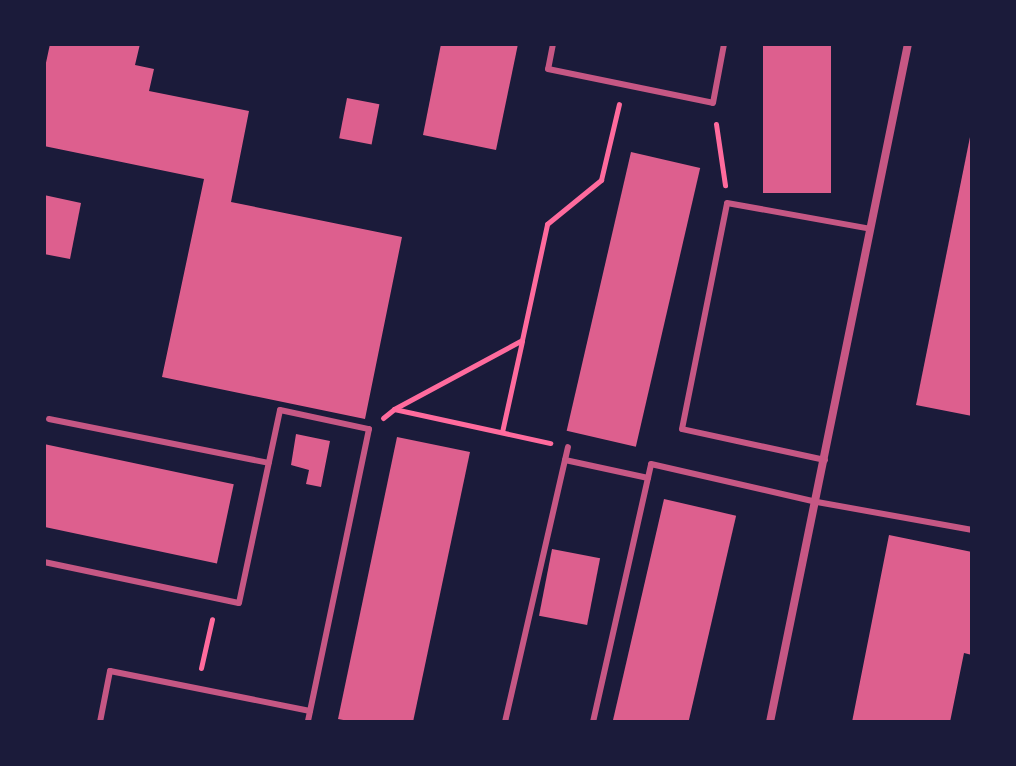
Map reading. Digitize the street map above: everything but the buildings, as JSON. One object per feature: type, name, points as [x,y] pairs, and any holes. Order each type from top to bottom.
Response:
[{"type":"street","points":[[770,722],[908,44]]},
{"type":"lane","points":[[553,44],[548,69],[713,103],[724,44]]},
{"type":"lane","points":[[825,460],[682,429],[727,203],[871,229]]},
{"type":"lane","points":[[44,562],[239,603],[280,410],[369,429],[308,722]]},
{"type":"lane","points":[[49,419],[269,463]]},
{"type":"lane","points":[[505,722],[568,447]]},
{"type":"lane","points":[[565,460],[648,478]]},
{"type":"lane","points":[[593,722],[651,464],[817,502],[972,530]]},
{"type":"lane","points":[[100,722],[110,671],[310,711]]},
{"type":"path","points":[[502,432],[547,224],[601,180],[624,84]]},
{"type":"path","points":[[713,103],[727,203]]},
{"type":"path","points":[[369,429],[394,409],[522,340]]},
{"type":"path","points":[[394,409],[568,447]]},
{"type":"path","points":[[197,688],[217,599]]}]
